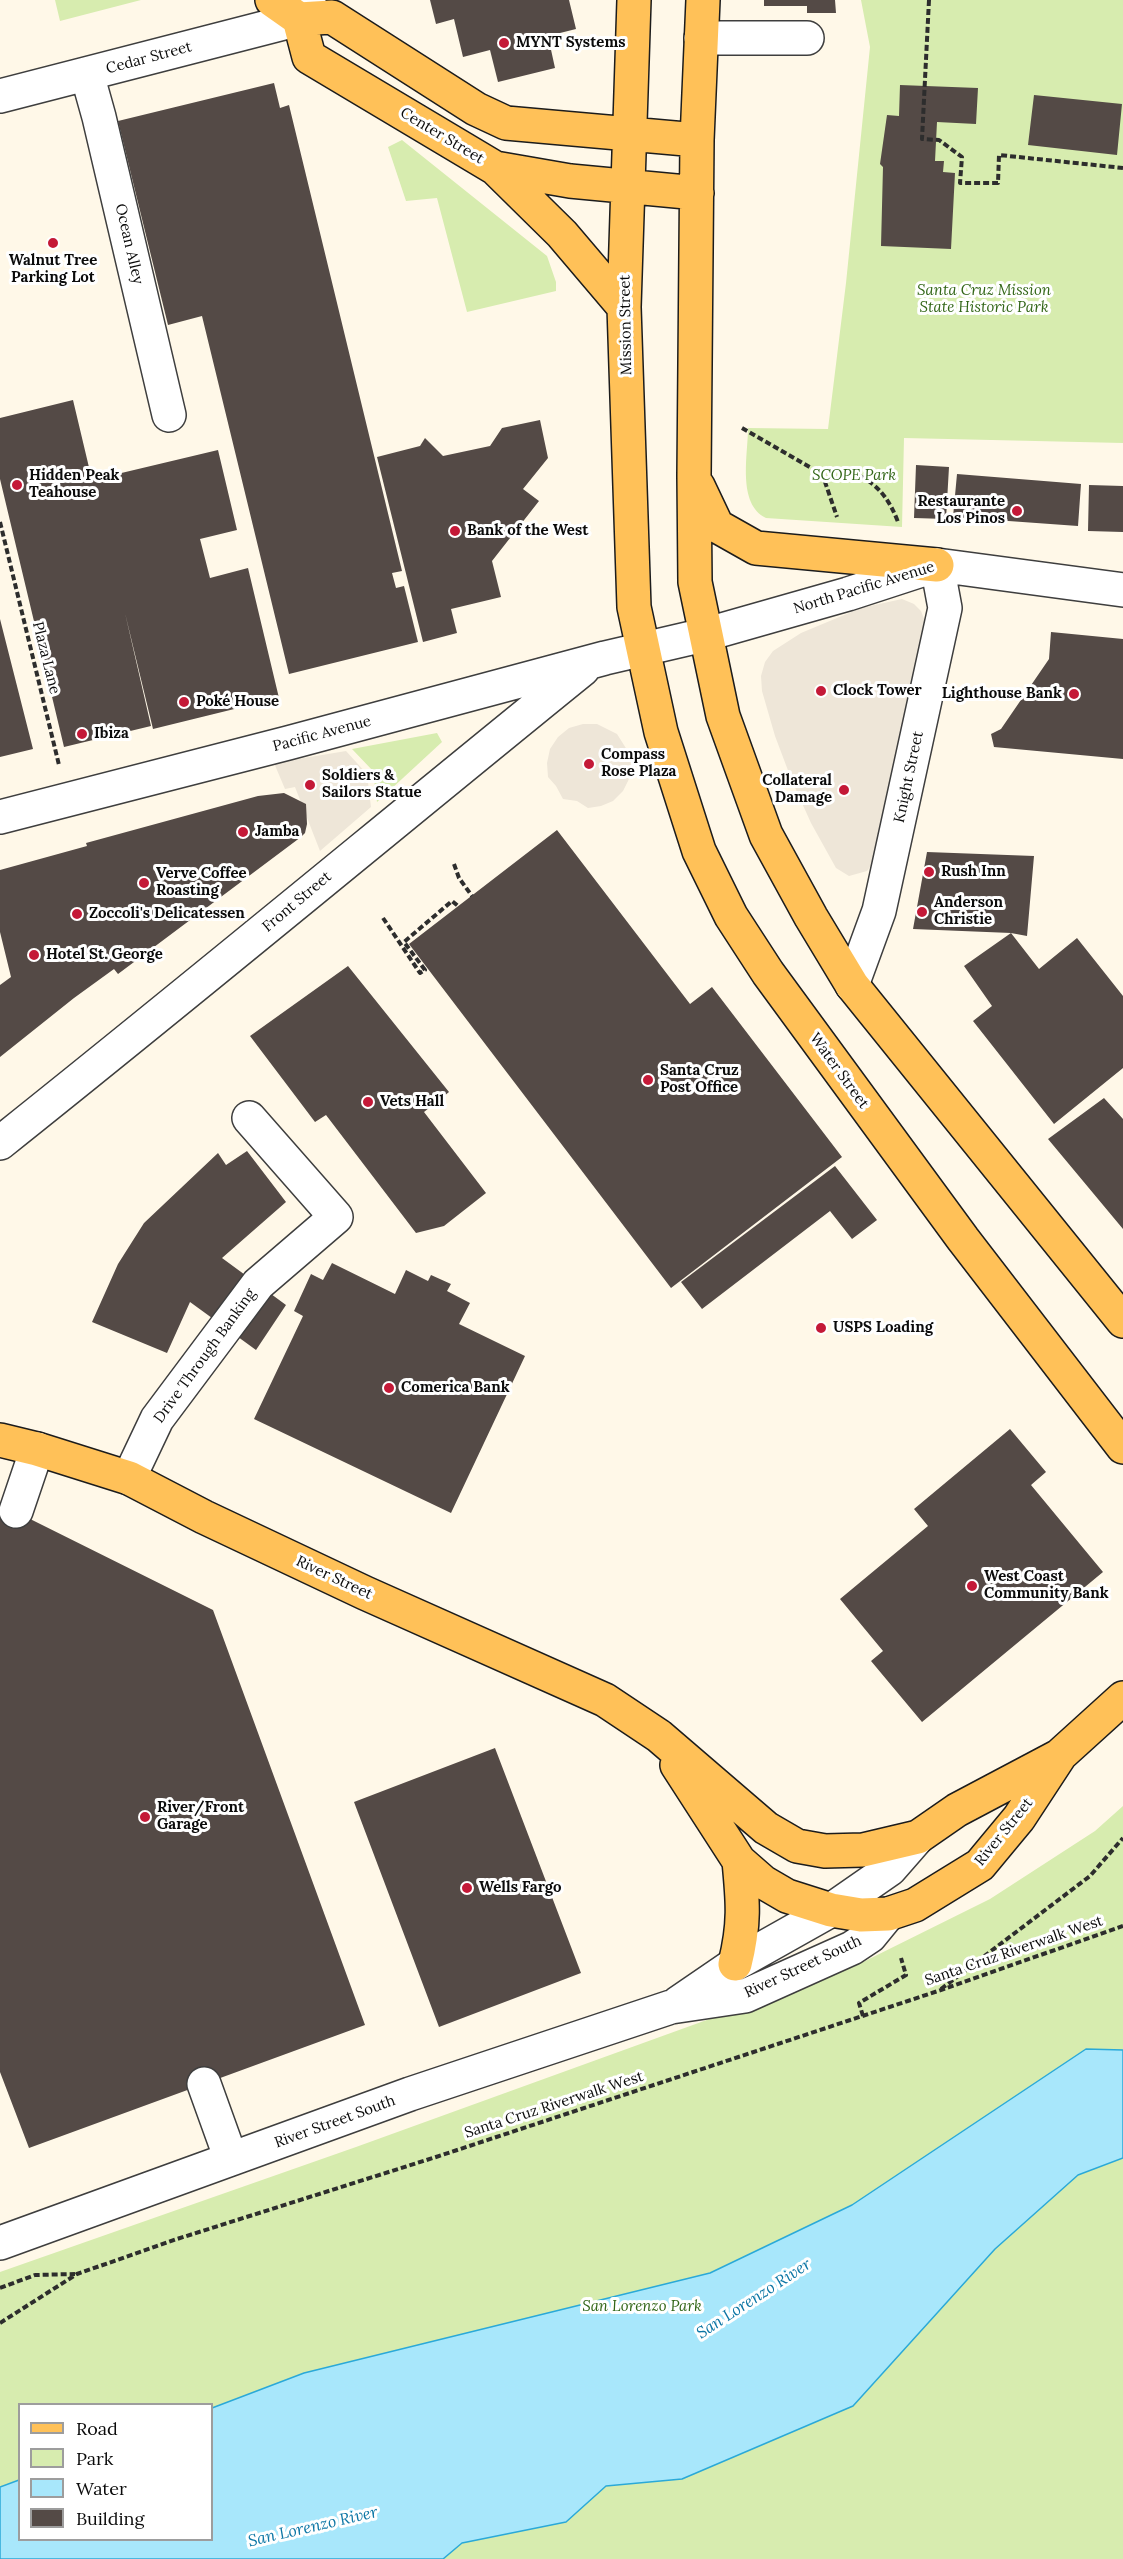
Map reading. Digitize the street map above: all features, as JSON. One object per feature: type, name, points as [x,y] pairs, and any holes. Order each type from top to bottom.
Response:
[{"type":"main road","points":[[272,0],[332,16],[476,110],[506,123],[697,140]]},
{"type":"main road","name":"Mission Street","points":[[634,0],[624,307],[634,607],[644,649]]},
{"type":"main road","points":[[703,0],[697,140],[695,582],[704,635],[723,716],[766,835],[852,985],[1123,1321]]},
{"type":"main road","name":"Center Street","points":[[304,10],[309,57],[495,168],[570,181],[697,193]]},
{"type":"main road","points":[[495,168],[562,234],[624,307]]},
{"type":"main road","points":[[694,476],[717,526],[756,548],[937,565]]},
{"type":"main road","name":"Water Street","points":[[644,649],[661,732],[699,851],[731,916],[768,974],[963,1239],[1123,1446]]},
{"type":"main road","name":"River Street","points":[[0,1440],[38,1449],[129,1478],[204,1517],[365,1593],[605,1700],[659,1736],[766,1828],[797,1845],[825,1851],[863,1850],[918,1837],[957,1810],[1059,1756],[1111,1718],[1123,1698]]},
{"type":"main road","name":"River Street","points":[[659,1736],[739,1861],[763,1882],[787,1896],[831,1910],[861,1915],[888,1914],[915,1905],[980,1866],[1019,1818],[1059,1756]]},
{"type":"main road","points":[[735,1964],[743,1934],[743,1898],[739,1861]]},
{"type":"street","name":"Cedar Street","points":[[0,96],[87,74],[304,10]]},
{"type":"street","points":[[701,38],[807,38]]},
{"type":"street","name":"Ocean Alley","points":[[87,74],[169,415]]},
{"type":"street","name":"North Pacific Avenue","points":[[644,649],[704,635],[848,594],[937,565],[1123,590]]},
{"type":"street","name":"Knight Street","points":[[852,985],[879,911],[945,608],[937,565]]},
{"type":"street","name":"Pacific Avenue","points":[[0,817],[644,649]]},
{"type":"street","name":"Front Street","points":[[0,1143],[168,1010],[336,869],[594,661]]},
{"type":"street","name":"Drive Through Banking","points":[[129,1478],[157,1419],[258,1284],[336,1217],[249,1118]]},
{"type":"street","points":[[16,1511],[38,1449]]},
{"type":"street","name":"River Street","points":[[831,1910],[890,1869],[918,1837]]},
{"type":"street","name":"River Street South","points":[[671,2007],[735,1964],[831,1910]]},
{"type":"street","name":"River Street South","points":[[0,2243],[410,2094],[671,2007],[746,1996],[852,1948],[870,1936],[888,1914]]},
{"type":"street","points":[[204,2084],[231,2159]]},
{"type":"path","points":[[928,0],[922,139],[939,140],[962,157],[960,183],[998,183],[999,155],[1123,168]]},
{"type":"path","points":[[742,428],[816,470],[825,482],[838,518]]},
{"type":"path","points":[[816,470],[838,469],[863,476],[891,504],[898,522]]},
{"type":"path","name":"Plaza Lane","points":[[0,522],[67,801]]},
{"type":"path","points":[[454,864],[459,878],[472,896]]},
{"type":"path","points":[[383,918],[420,973],[425,970],[404,942],[452,901],[458,906]]},
{"type":"path","points":[[938,1991],[1090,1876],[1123,1838]]},
{"type":"path","name":"Santa Cruz Riverwalk West","points":[[0,2323],[77,2274],[177,2239],[436,2157],[938,1991],[1123,1926]]},
{"type":"path","points":[[0,2288],[35,2275],[77,2274]]},
{"type":"green space","points":[[55,0],[141,0],[60,21]]},
{"type":"green space","name":"Santa Cruz Mission State Historic Park","points":[[861,0],[1123,0],[1123,443],[904,438],[902,527],[766,518],[751,502],[746,478],[748,428],[828,429],[846,283],[870,47]]},
{"type":"green space","points":[[402,140],[547,256],[556,282],[556,291],[467,312],[437,198],[406,201],[388,147]]},
{"type":"green space","points":[[437,733],[442,742],[377,802],[373,771],[352,749]]},
{"type":"green space","name":"San Lorenzo Park","points":[[1123,1806],[1123,2559],[0,2559],[0,2272],[356,2147],[853,1967],[990,1899],[1095,1831]]},
{"type":"shaded area","points":[[902,599],[914,604],[921,611],[926,624],[874,862],[867,871],[849,876],[836,868],[811,823],[792,781],[775,736],[762,691],[761,676],[765,662],[773,651],[801,633],[861,608]]},
{"type":"shaded area","name":"Compass Rose Plaza","points":[[583,724],[597,724],[617,734],[629,753],[631,766],[629,779],[623,791],[613,801],[588,808],[577,801],[563,799],[548,777],[547,763],[550,749],[558,737],[569,728]]},
{"type":"shaded area","points":[[346,751],[367,774],[371,807],[320,851],[295,787],[285,789],[274,763]]},
{"type":"water","name":"San Lorenzo River","points":[[1086,2049],[1123,2050],[1123,2158],[1078,2175],[995,2249],[853,2406],[682,2479],[606,2486],[566,2522],[462,2543],[443,2559],[0,2559],[0,2487],[18,2480],[18,2541],[213,2541],[213,2408],[304,2373],[710,2273],[852,2205]]},
{"type":"building","name":"MYNT Systems","points":[[430,0],[569,0],[576,29],[548,36],[555,68],[498,82],[490,50],[463,57],[454,19],[436,24]]},
{"type":"building","points":[[764,0],[835,0],[836,13],[807,13],[807,6],[764,6]]},
{"type":"building","points":[[274,83],[280,108],[289,105],[402,571],[392,573],[396,588],[404,586],[418,642],[289,674],[202,316],[168,325],[118,121]]},
{"type":"building","points":[[900,85],[978,88],[976,124],[937,122],[935,161],[944,161],[943,172],[955,173],[951,249],[881,246],[883,167],[880,164],[887,115],[899,116]]},
{"type":"building","points":[[1034,95],[1122,104],[1117,155],[1028,145]]},
{"type":"building","points":[[73,400],[92,480],[218,450],[237,530],[200,539],[210,578],[248,568],[279,698],[153,729],[125,613],[151,726],[64,747],[0,479],[0,418]]},
{"type":"building","name":"Bank of the West","points":[[540,420],[548,458],[523,489],[539,501],[492,561],[501,597],[451,609],[457,633],[423,642],[377,457],[420,446],[425,438],[443,456],[490,446],[502,428]]},
{"type":"building","points":[[916,465],[949,467],[946,519],[914,518]]},
{"type":"building","points":[[957,474],[1081,484],[1078,526],[953,517]]},
{"type":"building","points":[[1089,485],[1123,486],[1123,532],[1088,531]]},
{"type":"building","points":[[0,619],[33,749],[0,757]]},
{"type":"building","name":"Lighthouse Bank","points":[[1051,632],[1123,639],[1123,759],[994,747],[991,734],[1001,729],[1049,659]]},
{"type":"building","points":[[284,793],[306,804],[307,824],[305,833],[301,837],[118,974],[114,969],[74,998],[0,1057],[0,985],[11,977],[0,932],[0,870],[87,846],[86,843],[258,796]]},
{"type":"building","name":"Santa Cruz Post Office","points":[[557,830],[690,1004],[712,987],[842,1157],[671,1288],[409,944]]},
{"type":"building","points":[[927,852],[1034,856],[1027,936],[1011,933],[913,929]]},
{"type":"building","points":[[1011,933],[1039,969],[1077,938],[1123,996],[1123,1068],[1054,1124],[973,1021],[992,1006],[964,966]]},
{"type":"building","name":"Vets Hall","points":[[348,966],[449,1092],[424,1112],[486,1193],[444,1226],[416,1233],[326,1115],[315,1122],[250,1036]]},
{"type":"building","points":[[1104,1098],[1123,1119],[1123,1229],[1048,1139]]},
{"type":"building","points":[[247,1151],[286,1202],[222,1258],[286,1305],[256,1350],[190,1302],[167,1353],[92,1322],[118,1264],[144,1223],[218,1153],[226,1165]]},
{"type":"building","points":[[835,1166],[877,1220],[852,1239],[830,1211],[702,1309],[681,1282]]},
{"type":"building","name":"Comerica Bank","points":[[332,1263],[395,1294],[406,1270],[428,1281],[431,1275],[451,1284],[447,1291],[470,1303],[459,1324],[525,1356],[451,1513],[254,1419],[303,1316],[294,1311],[311,1274],[323,1280]]},
{"type":"building","name":"West Coast Community Bank","points":[[1010,1429],[1046,1472],[1031,1485],[1103,1572],[922,1722],[871,1661],[883,1651],[840,1599],[928,1526],[914,1509]]},
{"type":"building","name":"River/Front Garage","points":[[0,1504],[213,1610],[365,2025],[29,2148],[0,2072]]},
{"type":"building","name":"Wells Fargo","points":[[495,1748],[581,1973],[439,2027],[354,1802]]},
{"type":"place","name":"MYNT Systems","points":[[504,43]]},
{"type":"place","name":"Walnut Tree Parking Lot","points":[[53,243]]},
{"type":"place","name":"Hidden Peak Teahouse","points":[[17,485]]},
{"type":"place","name":"Restaurante Los Pinos","points":[[1017,511]]},
{"type":"place","name":"Bank of the West","points":[[455,531]]},
{"type":"place","name":"Clock Tower","points":[[821,691]]},
{"type":"place","name":"Lighthouse Bank","points":[[1074,694]]},
{"type":"place","name":"Poké House","points":[[184,702]]},
{"type":"place","name":"Ibiza","points":[[82,734]]},
{"type":"place","name":"Compass Rose Plaza","points":[[589,764]]},
{"type":"place","name":"Soldiers & Sailors Statue","points":[[310,785]]},
{"type":"place","name":"Collateral Damage","points":[[844,790]]},
{"type":"place","name":"Jamba","points":[[243,832]]},
{"type":"place","name":"Rush Inn","points":[[929,872]]},
{"type":"place","name":"Verve Coffee Roasting","points":[[144,883]]},
{"type":"place","name":"Anderson Christie","points":[[922,912]]},
{"type":"place","name":"Zoccoli's Delicatessen","points":[[77,914]]},
{"type":"place","name":"Hotel St. George","points":[[34,955]]},
{"type":"place","name":"Santa Cruz Post Office","points":[[648,1080]]},
{"type":"place","name":"Vets Hall","points":[[368,1102]]},
{"type":"place","name":"USPS Loading","points":[[821,1328]]},
{"type":"place","name":"Comerica Bank","points":[[389,1388]]},
{"type":"place","name":"West Coast Community Bank","points":[[972,1586]]},
{"type":"place","name":"River/Front Garage","points":[[145,1817]]},
{"type":"place","name":"Wells Fargo","points":[[467,1888]]},
{"type":"park label","name":"SCOPE Park","points":[[854,476]]}]
